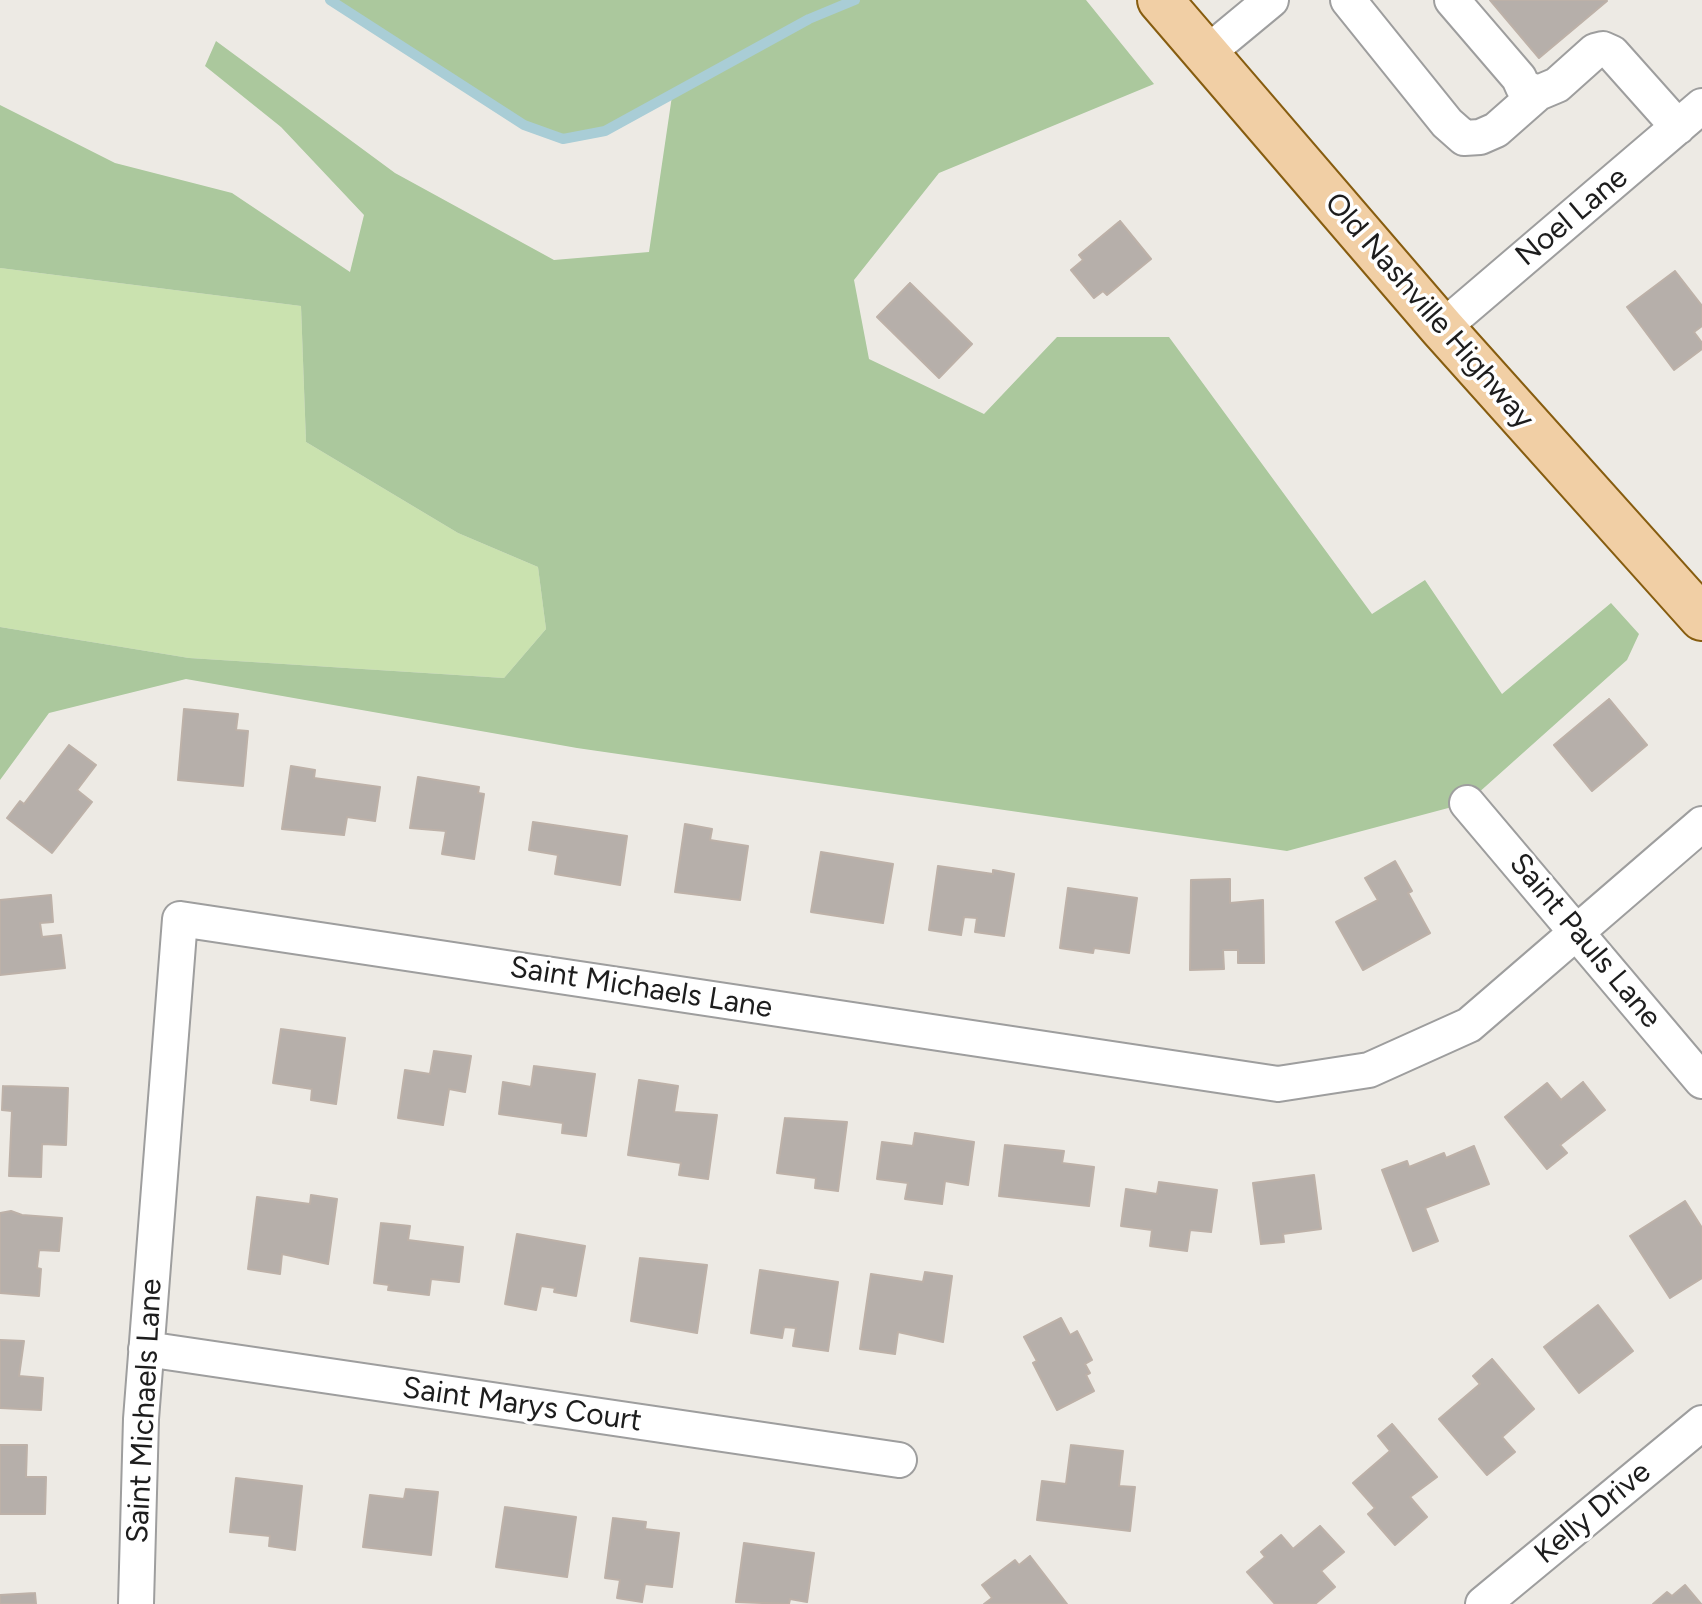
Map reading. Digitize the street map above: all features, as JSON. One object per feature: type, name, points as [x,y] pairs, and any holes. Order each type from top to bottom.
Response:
[{"type":"main road","name":"Old Nashville Highway","points":[[1160,0],[1442,328],[1702,618]]},
{"type":"street","points":[[1207,53],[1271,0]]},
{"type":"street","points":[[1348,0],[1447,123],[1464,138],[1480,137],[1496,130],[1538,93],[1557,85],[1595,51],[1603,49],[1690,116]]},
{"type":"street","points":[[1452,0],[1519,78],[1523,87],[1538,93]]},
{"type":"street","name":"Noel Lane","points":[[1442,328],[1690,116]]},
{"type":"street","name":"Saint Pauls Lane","points":[[1467,803],[1702,1081]]},
{"type":"street","name":"Saint Michaels Lane","points":[[136,1604],[141,1419],[180,919],[1278,1084],[1369,1070],[1469,1025],[1702,824]]},
{"type":"street","name":"Saint Marys Court","points":[[146,1349],[899,1460]]},
{"type":"street","name":"Kelly Drive","points":[[1483,1604],[1702,1423]]},
{"type":"green space","points":[[330,0],[1086,0],[1154,84],[939,173],[854,280],[869,359],[984,414],[1057,337],[1169,337],[1372,614],[1425,580],[1502,694],[1611,603],[1639,634],[1627,660],[1467,803],[1287,851],[577,748],[186,679],[49,713],[0,780],[0,627],[189,658],[504,678],[546,629],[538,567],[458,533],[306,442],[301,306],[0,268],[0,105],[115,163],[232,193],[350,272],[364,215],[281,127],[205,66],[216,41],[395,173],[554,260],[649,252],[672,96],[605,131],[563,139],[524,125]]},
{"type":"green space","points":[[0,268],[301,306],[306,442],[458,533],[538,567],[546,629],[504,678],[189,658],[0,627]]},
{"type":"building","points":[[1490,0],[1606,0],[1607,1],[1539,58]]},
{"type":"building","points":[[1120,221],[1151,259],[1107,295],[1103,291],[1094,298],[1071,270],[1083,260],[1079,255]]},
{"type":"building","points":[[1675,271],[1702,306],[1702,326],[1694,332],[1702,343],[1702,349],[1674,370],[1627,307]]},
{"type":"building","points":[[910,283],[972,344],[939,378],[877,317]]},
{"type":"building","points":[[1609,699],[1647,745],[1592,791],[1554,745]]},
{"type":"building","points":[[184,709],[238,714],[236,730],[248,731],[243,786],[178,780]]},
{"type":"building","points":[[69,745],[96,765],[77,790],[92,802],[52,853],[7,818],[20,801],[24,804]]},
{"type":"building","points":[[291,766],[315,770],[314,778],[380,787],[375,821],[347,817],[344,835],[282,829]]},
{"type":"building","points":[[418,777],[479,787],[478,793],[484,794],[474,859],[442,854],[446,831],[410,828]]},
{"type":"building","points":[[533,822],[627,836],[620,885],[555,874],[558,855],[529,850]]},
{"type":"building","points":[[685,824],[712,829],[710,840],[748,846],[740,900],[675,892]]},
{"type":"building","points":[[821,852],[893,864],[883,923],[811,912]]},
{"type":"building","points":[[1395,861],[1430,933],[1363,970],[1336,922],[1378,900],[1365,878]]},
{"type":"building","points":[[938,866],[1014,874],[1004,936],[975,932],[977,918],[964,917],[961,935],[929,930]]},
{"type":"building","points":[[1230,879],[1230,903],[1263,900],[1264,963],[1238,963],[1238,950],[1223,950],[1224,969],[1190,970],[1191,880]]},
{"type":"building","points":[[1068,888],[1137,898],[1129,953],[1094,948],[1093,953],[1060,948]]},
{"type":"building","points":[[51,895],[53,922],[40,923],[42,937],[61,935],[65,968],[0,975],[0,900]]},
{"type":"building","points":[[281,1029],[345,1038],[336,1104],[311,1100],[312,1089],[273,1083]]},
{"type":"building","points":[[434,1051],[471,1056],[465,1092],[449,1089],[443,1125],[398,1118],[405,1070],[430,1074]]},
{"type":"building","points":[[534,1066],[595,1074],[586,1136],[562,1133],[563,1123],[499,1114],[503,1082],[531,1087]]},
{"type":"building","points":[[639,1080],[678,1086],[674,1112],[717,1115],[708,1179],[679,1175],[681,1163],[628,1155]]},
{"type":"building","points":[[1583,1082],[1605,1110],[1560,1145],[1567,1153],[1547,1169],[1505,1117],[1547,1083],[1561,1100]]},
{"type":"building","points":[[3,1086],[68,1088],[66,1145],[42,1144],[41,1177],[9,1176],[12,1111],[2,1110]]},
{"type":"building","points":[[785,1118],[847,1122],[838,1191],[815,1188],[816,1178],[777,1173]]},
{"type":"building","points":[[915,1133],[974,1142],[968,1185],[945,1181],[942,1204],[905,1199],[908,1183],[877,1179],[882,1142],[913,1146]]},
{"type":"building","points":[[1005,1145],[1064,1151],[1062,1163],[1094,1167],[1089,1206],[999,1196]]},
{"type":"building","points":[[1474,1146],[1489,1184],[1425,1208],[1438,1241],[1413,1251],[1382,1170],[1407,1161],[1409,1167],[1444,1153],[1446,1158]]},
{"type":"building","points":[[1314,1175],[1321,1229],[1283,1234],[1284,1242],[1261,1244],[1253,1183]]},
{"type":"building","points":[[1159,1182],[1217,1190],[1211,1232],[1190,1230],[1187,1251],[1150,1246],[1152,1230],[1121,1226],[1126,1189],[1157,1194]]},
{"type":"building","points":[[311,1195],[337,1199],[328,1264],[282,1254],[280,1274],[248,1269],[257,1197],[310,1204]]},
{"type":"building","points":[[1685,1201],[1702,1228],[1702,1278],[1670,1298],[1630,1236]]},
{"type":"building","points":[[11,1211],[22,1215],[62,1218],[59,1251],[39,1250],[39,1296],[0,1293],[0,1213]]},
{"type":"building","points":[[381,1223],[410,1226],[408,1240],[463,1247],[459,1282],[431,1279],[429,1295],[388,1290],[389,1285],[374,1283]]},
{"type":"building","points":[[517,1234],[585,1246],[576,1296],[541,1286],[536,1310],[505,1304]]},
{"type":"building","points":[[640,1258],[707,1265],[697,1333],[631,1321]]},
{"type":"building","points":[[760,1270],[838,1282],[828,1351],[793,1346],[796,1328],[784,1327],[782,1338],[751,1333]]},
{"type":"building","points":[[925,1272],[952,1276],[943,1342],[898,1332],[895,1354],[860,1349],[871,1274],[923,1282]]},
{"type":"building","points":[[1598,1305],[1633,1351],[1579,1393],[1544,1347]]},
{"type":"building","points":[[1061,1318],[1070,1335],[1077,1331],[1092,1360],[1085,1364],[1090,1373],[1086,1375],[1094,1391],[1057,1410],[1033,1363],[1037,1361],[1024,1337]]},
{"type":"building","points":[[0,1340],[24,1341],[19,1376],[43,1378],[41,1410],[0,1408]]},
{"type":"building","points":[[1492,1359],[1534,1409],[1502,1437],[1515,1452],[1487,1475],[1439,1419],[1480,1384],[1473,1376]]},
{"type":"building","points":[[1392,1424],[1437,1477],[1410,1497],[1427,1517],[1395,1545],[1368,1514],[1375,1508],[1353,1483],[1390,1451],[1378,1436]]},
{"type":"building","points":[[0,1445],[27,1445],[26,1477],[46,1477],[45,1514],[0,1514]]},
{"type":"building","points":[[1071,1445],[1123,1451],[1119,1486],[1135,1487],[1130,1531],[1037,1520],[1042,1481],[1066,1484]]},
{"type":"building","points":[[236,1478],[302,1486],[295,1550],[269,1546],[270,1536],[230,1532]]},
{"type":"building","points":[[406,1489],[438,1492],[431,1555],[363,1547],[370,1495],[404,1499]]},
{"type":"building","points":[[505,1507],[576,1517],[567,1577],[496,1567]]},
{"type":"building","points":[[613,1518],[646,1522],[645,1529],[679,1533],[672,1587],[645,1584],[642,1602],[617,1598],[620,1580],[605,1578]]},
{"type":"building","points":[[1320,1526],[1344,1552],[1321,1571],[1335,1587],[1315,1604],[1275,1604],[1247,1572],[1265,1557],[1261,1552],[1281,1535],[1293,1549]]},
{"type":"building","points":[[744,1543],[814,1553],[807,1602],[790,1599],[789,1604],[736,1602]]},
{"type":"building","points":[[1030,1556],[1067,1604],[984,1604],[992,1598],[982,1585],[1015,1560],[1019,1565]]},
{"type":"building","points":[[1685,1585],[1701,1604],[1653,1604],[1667,1592],[1672,1596]]},
{"type":"building","points":[[35,1593],[36,1604],[0,1604],[0,1595]]},
{"type":"waterway","points":[[330,0],[524,125],[563,139],[605,131],[809,19],[855,0]]}]
